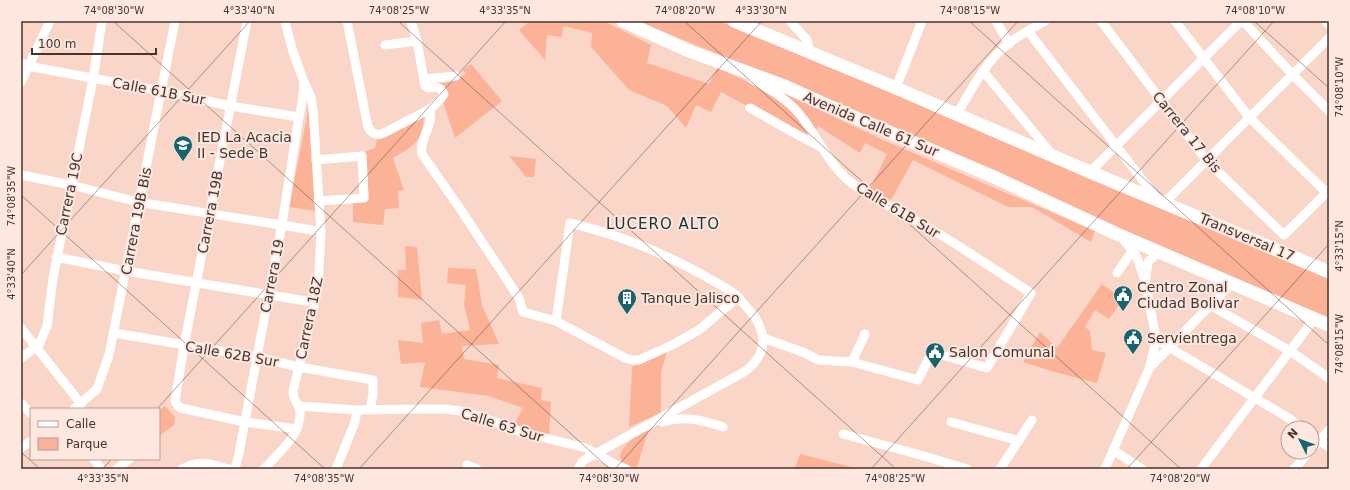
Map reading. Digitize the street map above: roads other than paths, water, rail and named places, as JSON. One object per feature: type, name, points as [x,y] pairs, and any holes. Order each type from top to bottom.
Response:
[{"type":"highway","name":"Avenida Calle 61 Sur","points":[[623,21],[690,51],[782,85],[994,177],[1116,234]]},
{"type":"highway","points":[[734,21],[1161,201]]},
{"type":"highway","name":"Transversal 17","points":[[1161,201],[1329,272]]},
{"type":"highway","points":[[1116,234],[1329,325]]},
{"type":"street","name":"Carrera 19C","points":[[21,358],[41,342],[46,326],[56,257],[93,78],[102,21]]},
{"type":"street","name":"Carrera 19B Bis","points":[[78,406],[97,390],[99,386],[114,334],[138,202],[175,21]]},
{"type":"street","name":"Carrera 19B","points":[[244,422],[181,408],[176,403],[175,397],[247,21]]},
{"type":"street","name":"Carrera 18Z","points":[[264,469],[287,444],[297,429],[300,412],[299,406],[293,397],[318,289],[321,237],[311,97],[293,52],[285,21]]},
{"type":"street","points":[[347,21],[368,127],[373,133],[379,135],[430,109],[444,94],[438,87],[428,88],[425,86],[417,41],[411,21]]},
{"type":"street","points":[[790,21],[807,40],[810,52]]},
{"type":"street","points":[[913,21],[918,31]]},
{"type":"street","points":[[896,88],[922,21]]},
{"type":"street","points":[[996,21],[1009,44]]},
{"type":"street","points":[[957,114],[983,71],[995,56],[1009,44],[1045,21]]},
{"type":"street","name":"Carrera 17 Bis","points":[[1101,21],[1206,160],[1284,235],[1328,192]]},
{"type":"street","points":[[1175,21],[1249,117],[1328,192]]},
{"type":"street","points":[[1090,172],[1242,21],[1329,111]]},
{"type":"street","points":[[1326,21],[1329,25]]},
{"type":"street","points":[[21,82],[25,65],[48,22]]},
{"type":"street","points":[[1028,31],[1116,146],[1161,201],[1206,160],[1329,38]]},
{"type":"street","points":[[385,44],[417,41]]},
{"type":"street","name":"Calle 61B Sur","points":[[25,65],[230,106],[299,117]]},
{"type":"street","name":"Calle 61B Sur","points":[[728,65],[776,93],[789,103],[804,119],[821,147],[848,180],[862,190],[931,229],[1031,293],[987,368],[932,352],[918,380],[852,362]]},
{"type":"street","points":[[983,71],[1053,156]]},
{"type":"street","points":[[424,80],[456,76]]},
{"type":"street","name":"Carrera 19","points":[[235,469],[282,224],[302,103],[304,82]]},
{"type":"street","points":[[750,108],[821,147]]},
{"type":"street","points":[[430,109],[430,124],[422,146],[422,154],[519,298],[523,312],[556,321],[625,358],[639,360],[672,345],[698,330],[738,297]]},
{"type":"street","points":[[316,160],[362,156],[364,198],[318,201]]},
{"type":"street","points":[[21,175],[71,185],[138,202],[312,230]]},
{"type":"street","points":[[556,321],[570,223],[604,232],[667,256],[721,285],[738,297],[754,315],[760,327],[763,338],[760,354],[750,368],[597,453],[582,462],[578,469]]},
{"type":"street","points":[[1105,469],[1149,369],[1154,351],[1156,332],[1140,262],[1133,250],[1116,234]]},
{"type":"street","points":[[1117,274],[1133,250]]},
{"type":"street","points":[[1145,281],[1148,262],[1159,252]]},
{"type":"street","points":[[56,257],[126,271],[306,301]]},
{"type":"street","points":[[1149,369],[1232,283]]},
{"type":"street","points":[[1210,305],[1290,351],[1329,378]]},
{"type":"street","points":[[1201,469],[1314,318]]},
{"type":"street","points":[[21,328],[78,406]]},
{"type":"street","name":"Calle 62B Sur","points":[[114,334],[257,357],[299,367],[373,380],[373,394],[370,410]]},
{"type":"street","points":[[763,338],[803,352],[818,360],[852,362],[865,334]]},
{"type":"street","points":[[1155,338],[1291,420]]},
{"type":"street","points":[[21,402],[30,413]]},
{"type":"street","name":"Calle 63 Sur","points":[[299,406],[358,410],[446,409],[460,411],[479,416],[521,432],[586,448],[626,469]]},
{"type":"street","points":[[336,469],[355,422],[358,410]]},
{"type":"street","points":[[644,428],[666,421],[683,418],[707,421],[722,427]]},
{"type":"street","points":[[1000,469],[1032,420]]},
{"type":"street","points":[[244,422],[297,429]]},
{"type":"street","points":[[951,422],[1019,441]]},
{"type":"street","points":[[1320,436],[1329,430]]},
{"type":"street","points":[[843,434],[967,469]]},
{"type":"street","points":[[1320,441],[1329,447]]},
{"type":"street","points":[[21,448],[30,442]]},
{"type":"street","points":[[1113,450],[1142,469]]},
{"type":"street","points":[[95,460],[101,469]]},
{"type":"street","points":[[117,469],[128,460]]},
{"type":"street","points":[[1294,469],[1302,460]]},
{"type":"street","points":[[182,469],[190,465],[204,462],[229,469]]},
{"type":"street","points":[[467,465],[477,469]]},
{"type":"place","name":"IED La Acacia II - Sede B","points":[[183,162]]},
{"type":"place","name":"Centro Zonal Ciudad Bolivar","points":[[1123,312]]},
{"type":"place","name":"Tanque Jalisco","points":[[627,315]]},
{"type":"place","name":"Servientrega","points":[[1133,355]]},
{"type":"place","name":"Salon Comunal","points":[[935,369]]},
{"type":"district","name":"LUCERO ALTO","points":[[663,224]]}]
